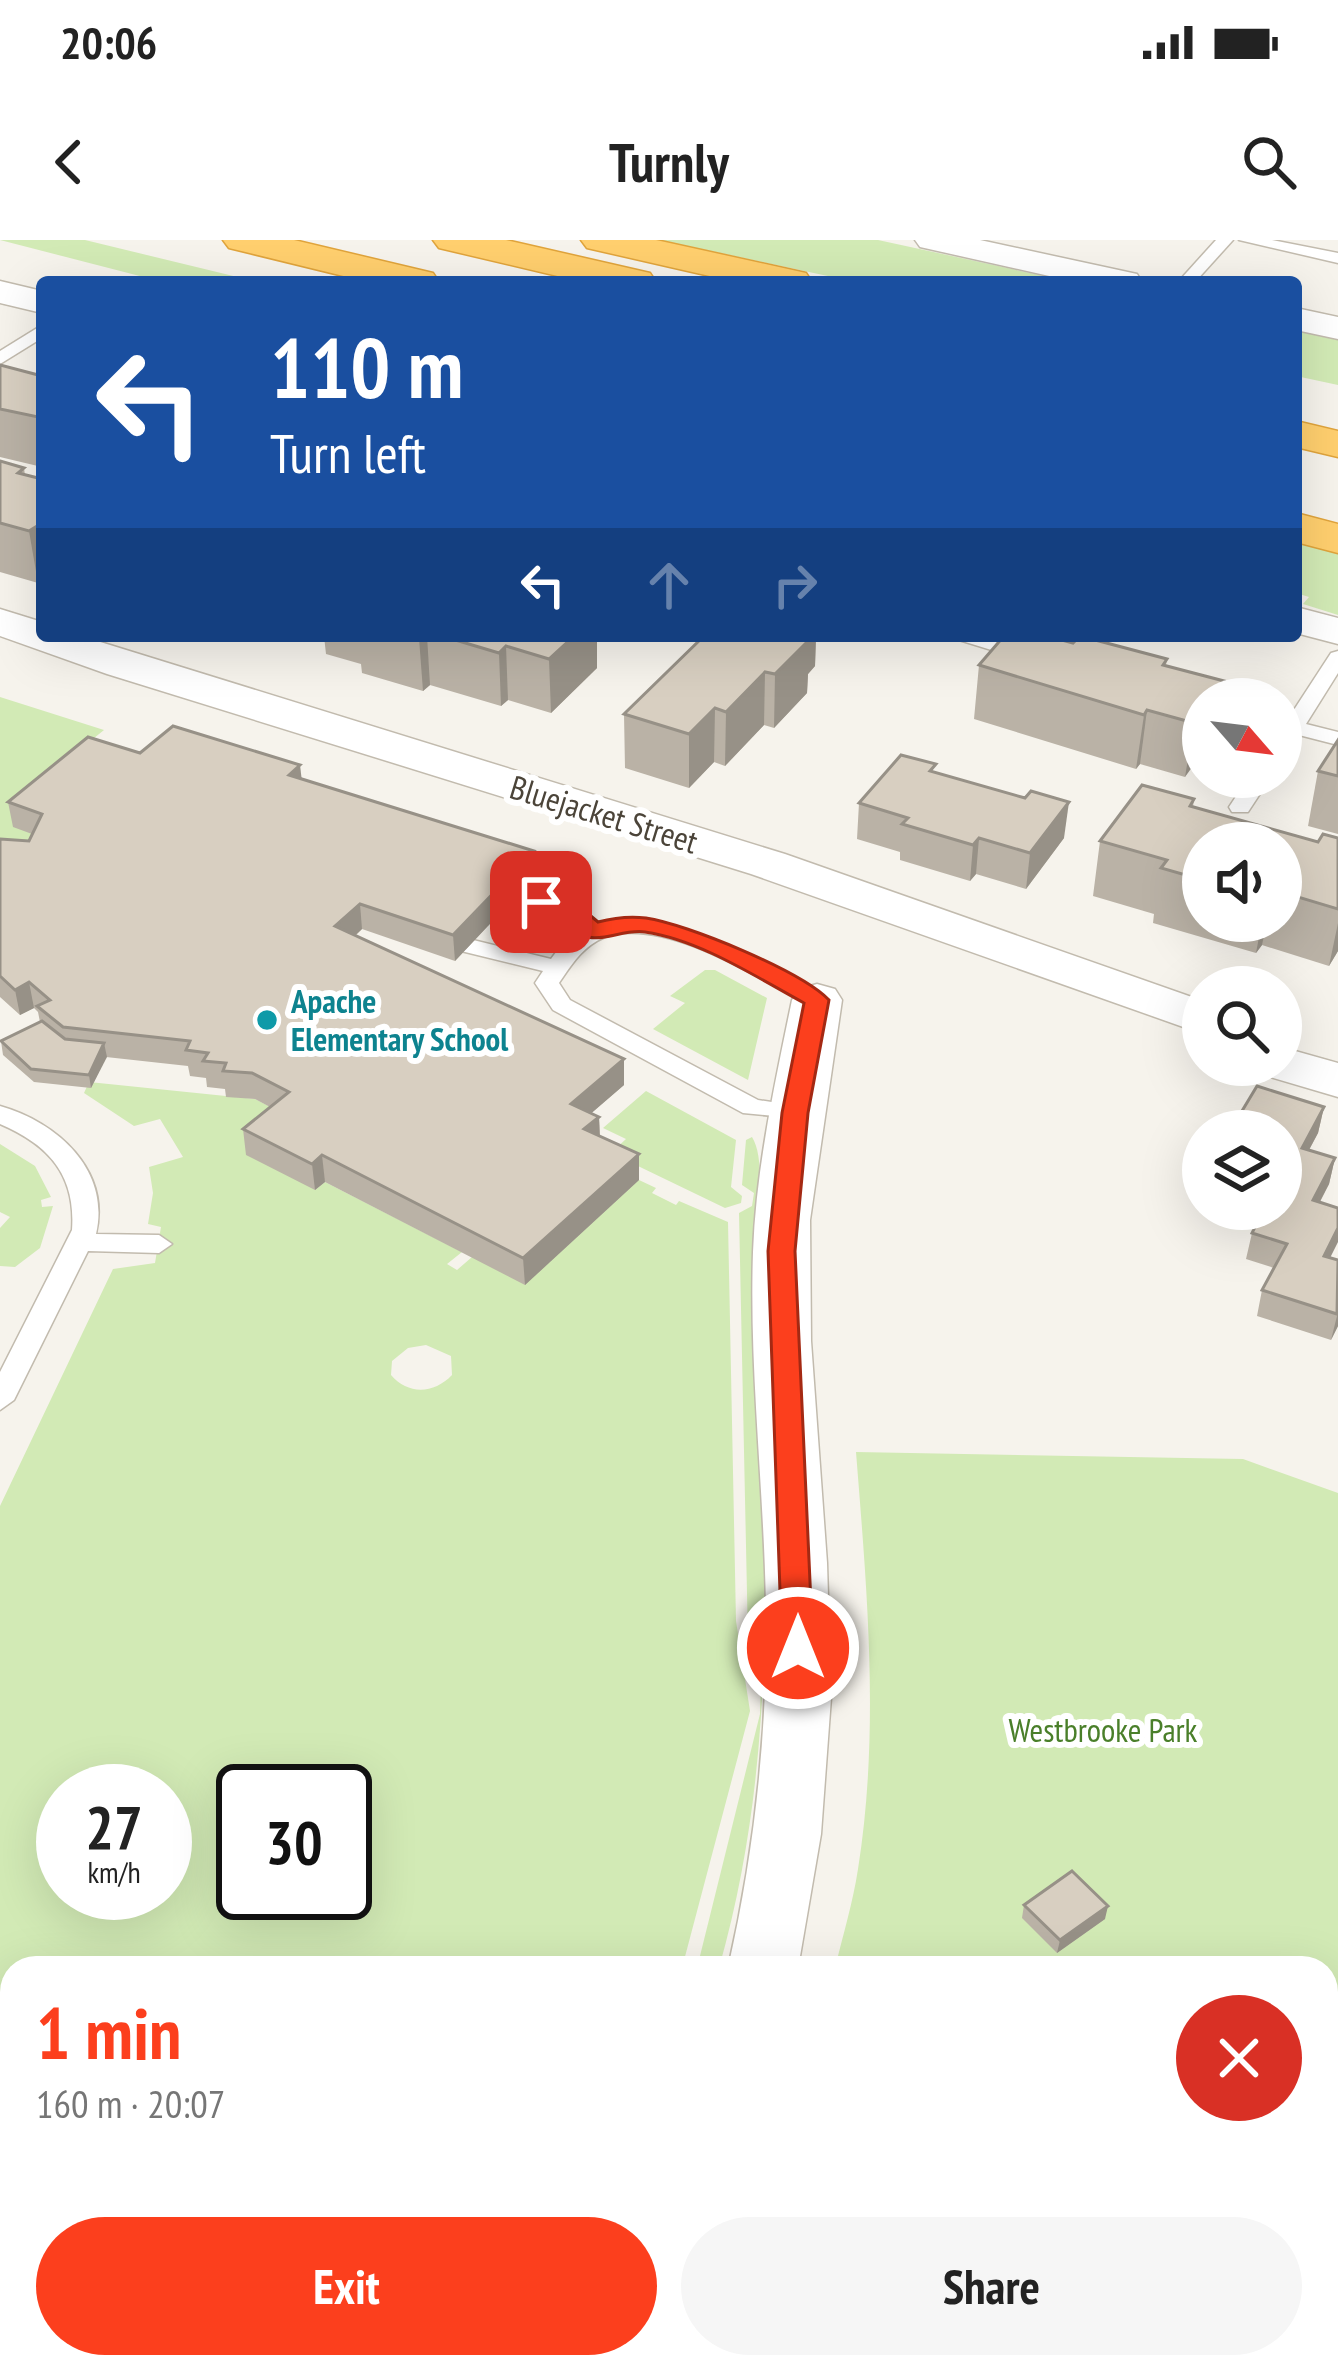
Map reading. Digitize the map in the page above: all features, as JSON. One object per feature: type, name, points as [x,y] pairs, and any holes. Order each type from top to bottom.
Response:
[{"type":"highway","points":[[243,240],[394,276]]},
{"type":"highway","points":[[453,240],[610,276]]},
{"type":"highway","points":[[601,240],[765,276]]},
{"type":"highway","points":[[1302,395],[1338,404]]},
{"type":"highway","points":[[1302,435],[1338,443]]},
{"type":"highway","points":[[1302,491],[1338,500]]},
{"type":"highway","points":[[1302,529],[1338,539]]},
{"type":"street","points":[[932,240],[1097,276]]},
{"type":"street","points":[[0,292],[36,301]]},
{"type":"street","points":[[1302,320],[1338,328]]},
{"type":"street","name":"Bluejacket Street","points":[[0,622],[36,635]]},
{"type":"street","points":[[1302,622],[1338,631]]},
{"type":"street","name":"Bluejacket Street","points":[[57,642],[768,864],[1182,1011]]},
{"type":"street","points":[[766,1956],[785,1874],[795,1764],[799,1610],[782,1251],[795,1113],[817,1000]]},
{"type":"street","points":[[1302,1069],[1338,1080]]},
{"type":"lane","points":[[1192,276],[1225,240]]},
{"type":"lane","points":[[1246,240],[1338,259]]},
{"type":"lane","points":[[0,359],[36,334]]},
{"type":"lane","points":[[978,642],[1046,660]]},
{"type":"lane","points":[[1302,707],[1338,657]]},
{"type":"lane","points":[[1302,730],[1338,739]]},
{"type":"lane","points":[[1240,807],[1246,798]]},
{"type":"lane","points":[[541,902],[571,911],[596,932]]},
{"type":"lane","points":[[795,1113],[746,1104],[561,1005],[547,983],[558,957],[596,932],[609,926],[643,924],[743,960],[817,1000]]},
{"type":"lane","points":[[469,946],[554,967]]},
{"type":"lane","points":[[0,1114],[44,1135],[67,1154],[82,1176],[89,1204],[79,1242],[0,1400]]},
{"type":"lane","points":[[79,1242],[159,1244]]},
{"type":"green space","points":[[0,240],[85,240],[233,276],[140,276]]},
{"type":"green space","points":[[659,240],[878,240],[1044,276],[828,276]]},
{"type":"green space","points":[[1302,332],[1338,340],[1338,385],[1302,377]]},
{"type":"green space","points":[[1302,542],[1338,554],[1338,615],[1303,604],[1309,597],[1302,595]]},
{"type":"green space","points":[[0,697],[104,730],[73,755],[47,839],[0,846]]},
{"type":"green space","points":[[705,970],[715,970],[767,998],[748,1080],[653,1029],[685,1003],[670,996]]},
{"type":"green space","points":[[89,1082],[255,1099],[292,1118],[315,1190],[325,1182],[462,1252],[447,1264],[457,1270],[472,1257],[639,1180],[676,1205],[679,1201],[728,1222],[736,1621],[750,1711],[685,1956],[0,1956],[0,1506],[113,1269],[155,1263],[161,1227],[148,1224],[153,1193],[149,1167],[183,1157],[160,1119],[134,1126],[84,1093]],"holes":[[[426,1345],[451,1356],[452,1375],[437,1386],[413,1389],[391,1375],[392,1361],[408,1348]]]},
{"type":"green space","points":[[646,1091],[736,1140],[731,1187],[742,1196],[741,1203],[725,1208],[611,1153],[626,1139],[603,1128]]},
{"type":"green space","points":[[752,1137],[757,1148],[760,1179],[756,1263],[765,1530],[762,1705],[740,1880],[722,1956],[700,1956],[760,1714],[761,1684],[748,1641],[739,1213],[752,1206],[754,1193],[742,1185],[746,1140]]},
{"type":"green space","points":[[0,1144],[35,1166],[51,1197],[41,1200],[42,1207],[53,1206],[40,1248],[15,1267],[0,1266],[0,1228],[10,1217],[0,1212]]},
{"type":"green space","name":"Westbrooke Park","points":[[856,1452],[1243,1459],[1338,1493],[1338,1956],[838,1956],[858,1869],[869,1765],[864,1556]]},
{"type":"building","points":[[0,365],[36,374],[36,417],[0,409]]},
{"type":"building","points":[[0,461],[24,468],[18,473],[36,478],[36,527],[29,531],[0,523]]},
{"type":"building","points":[[462,642],[567,642],[549,659],[506,646],[499,653]]},
{"type":"building","points":[[698,642],[807,642],[775,674],[765,672],[726,712],[715,708],[689,734],[624,714]]},
{"type":"building","points":[[999,642],[1103,642],[1167,659],[1163,665],[1213,678],[1182,678],[1182,720],[1147,710],[1144,715],[979,665]]},
{"type":"building","name":"Apache Elementary School","points":[[173,726],[300,765],[289,775],[534,851],[453,935],[360,904],[335,926],[624,1059],[571,1104],[599,1117],[584,1129],[639,1154],[523,1258],[322,1155],[312,1164],[243,1129],[289,1092],[252,1073],[223,1071],[226,1063],[203,1061],[208,1053],[186,1050],[190,1041],[63,1027],[37,1006],[50,1000],[29,982],[15,990],[0,976],[0,839],[29,841],[42,814],[8,802],[88,737],[140,753]]},
{"type":"building","points":[[1338,740],[1338,776],[1318,771]]},
{"type":"building","points":[[901,755],[936,764],[930,771],[1025,798],[1031,791],[1069,802],[1030,853],[979,838],[973,845],[902,824],[908,818],[859,803]]},
{"type":"building","points":[[1142,785],[1194,799],[1190,806],[1247,822],[1182,822],[1182,874],[1161,868],[1167,860],[1100,841]]},
{"type":"building","points":[[1323,834],[1338,838],[1338,909],[1302,898],[1302,838],[1318,842]]},
{"type":"building","points":[[42,1021],[65,1039],[104,1043],[89,1075],[31,1069],[1,1041]]},
{"type":"building","points":[[1257,1086],[1324,1107],[1302,1148],[1302,1110],[1243,1110]]},
{"type":"building","points":[[1302,1148],[1335,1158],[1313,1200],[1338,1208],[1338,1228],[1324,1256],[1338,1260],[1337,1314],[1262,1290],[1287,1244],[1252,1233],[1302,1230]]},
{"type":"building","points":[[1072,1871],[1108,1906],[1060,1940],[1024,1905]]},
{"type":"place","name":"Apache Elementary School","points":[[267,1020]]},
{"type":"route","points":[[541,902],[571,911],[596,932],[609,926],[643,924],[677,934],[743,960],[817,1000],[795,1113],[782,1251],[798,1648]]}]
